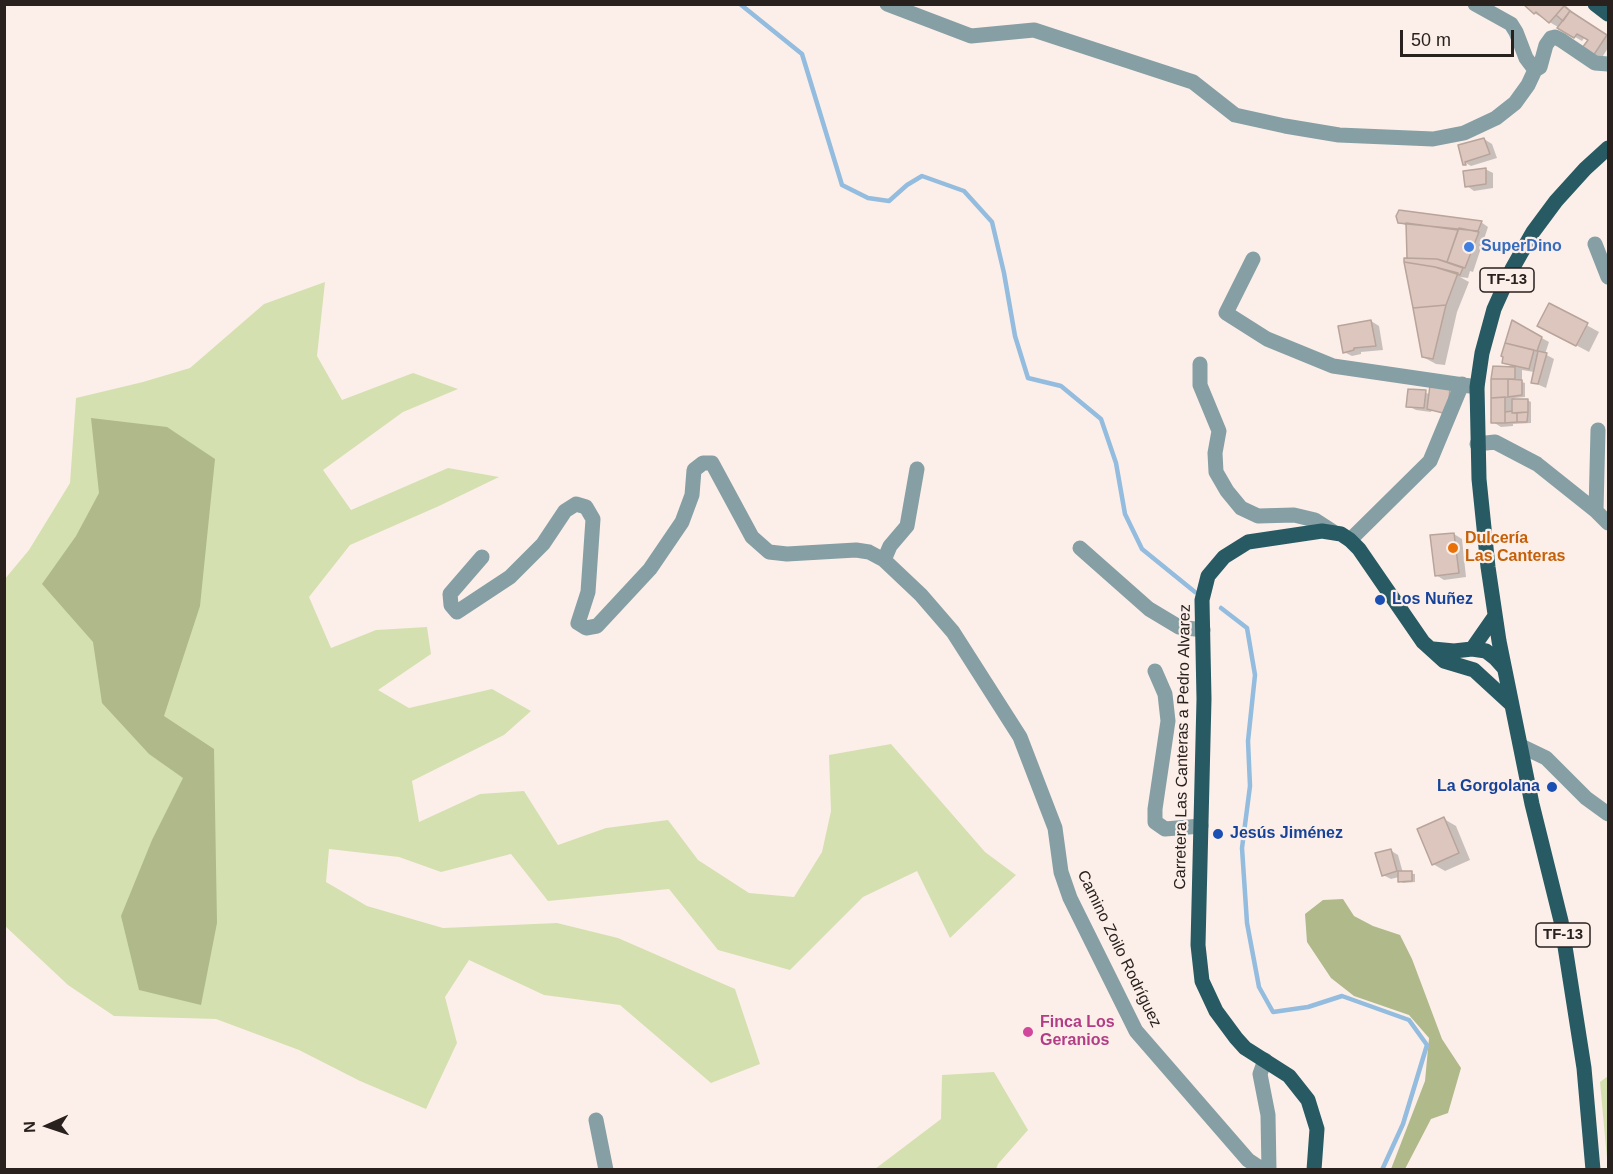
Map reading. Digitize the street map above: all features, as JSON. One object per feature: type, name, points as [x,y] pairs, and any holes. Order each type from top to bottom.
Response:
[{"type":"main road","points":[[1595,4],[1608,14]]},
{"type":"main road","name":"TF-13","points":[[1593,1170],[1584,1068],[1561,921],[1532,804],[1504,668],[1496,648],[1496,616],[1488,567],[1477,444],[1469,386],[1482,353],[1494,309],[1512,268],[1533,232],[1556,201],[1608,148]]},
{"type":"main road","points":[[1332,531],[1350,540],[1359,549],[1423,642],[1444,661],[1474,670],[1512,706]]},
{"type":"main road","name":"Carretera Las Canteras a Pedro Alvarez","points":[[1314,1170],[1317,1129],[1308,1100],[1289,1076],[1245,1047],[1236,1038],[1215,1011],[1202,981],[1198,945],[1204,699],[1204,588],[1208,576],[1224,557],[1248,542],[1332,531]]},
{"type":"main road","points":[[1472,649],[1496,616]]},
{"type":"main road","points":[[1433,649],[1486,651],[1496,648]]},
{"type":"main road","points":[[1474,670],[1496,648]]},
{"type":"street","points":[[886,4],[971,36],[1034,30],[1193,82],[1235,115],[1339,135],[1433,139],[1464,133],[1496,118],[1515,103],[1535,70],[1544,60],[1548,40],[1555,37],[1595,63],[1608,64]]},
{"type":"street","points":[[1475,4],[1511,24],[1526,58],[1535,70]]},
{"type":"street","points":[[1595,244],[1608,277]]},
{"type":"street","points":[[1253,259],[1226,313],[1267,339],[1333,366],[1469,386],[1431,461],[1350,540]]},
{"type":"street","points":[[1200,364],[1200,385],[1219,431],[1215,453],[1216,472],[1227,491],[1241,508],[1258,516],[1294,515],[1315,520],[1332,531]]},
{"type":"street","points":[[1596,511],[1598,430]]},
{"type":"street","points":[[1477,444],[1495,442],[1537,464],[1608,523]]},
{"type":"street","name":"Camino Zoilo Rodríguez","points":[[482,557],[450,594],[451,605],[457,612],[510,577],[543,544],[565,511],[576,504],[586,507],[593,519],[588,592],[578,623],[586,628],[597,626],[650,569],[682,522],[692,495],[694,470],[703,463],[712,463],[752,537],[769,552],[787,554],[856,550],[869,552],[885,560],[921,595],[953,632],[1020,737],[1054,828],[1061,872],[1070,898],[1136,1031],[1248,1160],[1263,1170]]},
{"type":"street","points":[[885,560],[890,546],[907,526],[918,469]]},
{"type":"street","points":[[1080,548],[1149,609],[1179,627],[1203,630]]},
{"type":"street","points":[[1155,671],[1165,694],[1168,721],[1155,822],[1165,829],[1201,826]]},
{"type":"street","points":[[1521,746],[1546,758],[1586,798],[1608,814]]},
{"type":"street","points":[[1265,1060],[1260,1074],[1268,1115],[1269,1170]]},
{"type":"street","points":[[596,1120],[606,1170]]},
{"type":"green space","points":[[325,282],[317,356],[342,400],[413,373],[458,389],[403,412],[323,470],[351,510],[448,468],[499,477],[350,545],[309,597],[331,648],[376,630],[427,627],[431,654],[378,690],[409,708],[492,689],[531,711],[504,735],[412,781],[419,822],[480,794],[524,791],[558,845],[606,828],[668,820],[698,860],[749,893],[794,897],[822,852],[831,811],[829,755],[891,744],[985,852],[1016,875],[950,938],[917,871],[863,897],[790,970],[718,950],[669,889],[548,901],[511,854],[441,872],[399,857],[329,849],[326,882],[367,906],[443,928],[557,923],[618,938],[735,989],[760,1064],[711,1083],[620,1005],[544,995],[469,960],[445,997],[457,1043],[426,1109],[360,1081],[299,1050],[216,1019],[114,1016],[68,985],[5,926],[4,580],[29,550],[70,483],[76,398],[190,368],[264,304]]},
{"type":"green space","points":[[91,418],[167,427],[215,459],[200,606],[164,716],[214,749],[217,923],[201,1005],[139,990],[121,916],[152,840],[183,778],[149,754],[102,703],[93,642],[42,584],[76,536],[99,493]]},
{"type":"green space","points":[[1343,899],[1354,916],[1373,926],[1400,935],[1412,959],[1442,1039],[1461,1068],[1448,1113],[1431,1119],[1405,1169],[1391,1169],[1425,1081],[1429,1038],[1409,1015],[1354,996],[1331,978],[1307,942],[1305,914],[1323,900]]},
{"type":"green space","points":[[994,1072],[1028,1130],[996,1169],[875,1169],[941,1119],[942,1075]]},
{"type":"green space","points":[[1608,1076],[1608,1170],[1600,1082]]},
{"type":"building","points":[[1523,4],[1562,4],[1564,6],[1549,23]]},
{"type":"building","points":[[1564,6],[1570,11],[1563,21],[1556,15]]},
{"type":"building","points":[[1570,11],[1607,35],[1593,56],[1582,48],[1588,40],[1577,34],[1574,38],[1557,28]]},
{"type":"building","points":[[1484,138],[1490,154],[1465,162],[1466,165],[1463,165],[1458,145]]},
{"type":"building","points":[[1486,168],[1486,184],[1465,187],[1463,171]]},
{"type":"building","points":[[1399,210],[1482,221],[1478,231],[1398,223],[1396,216]]},
{"type":"building","points":[[1406,223],[1458,230],[1447,262],[1437,259],[1407,258]]},
{"type":"building","points":[[1459,228],[1479,232],[1465,268],[1447,262]]},
{"type":"building","points":[[1404,258],[1437,259],[1463,268],[1460,275],[1435,267],[1404,262]]},
{"type":"building","points":[[1404,262],[1458,273],[1446,305],[1413,308]]},
{"type":"building","points":[[1549,303],[1588,323],[1576,346],[1537,326]]},
{"type":"building","points":[[1446,305],[1433,359],[1422,357],[1413,308]]},
{"type":"building","points":[[1371,320],[1376,346],[1354,348],[1354,350],[1343,353],[1338,326]]},
{"type":"building","points":[[1512,320],[1542,337],[1537,351],[1505,343]]},
{"type":"building","points":[[1505,343],[1534,350],[1529,369],[1502,363],[1503,357],[1501,356]]},
{"type":"building","points":[[1538,351],[1547,353],[1538,384],[1531,383]]},
{"type":"building","points":[[1493,366],[1515,367],[1515,379],[1491,379]]},
{"type":"building","points":[[1491,379],[1508,379],[1508,397],[1491,398]]},
{"type":"building","points":[[1508,379],[1522,380],[1522,395],[1508,397]]},
{"type":"building","points":[[1430,385],[1450,388],[1449,399],[1443,413],[1427,409]]},
{"type":"building","points":[[1408,389],[1426,390],[1424,408],[1406,407]]},
{"type":"building","points":[[1505,397],[1505,423],[1491,423],[1491,398]]},
{"type":"building","points":[[1512,399],[1528,399],[1528,412],[1512,413]]},
{"type":"building","points":[[1512,411],[1512,413],[1517,413],[1517,422],[1505,423],[1505,412]]},
{"type":"building","points":[[1528,412],[1527,422],[1517,422],[1517,413]]},
{"type":"building","points":[[1454,533],[1459,573],[1435,576],[1430,535]]},
{"type":"building","points":[[1444,817],[1459,853],[1432,865],[1417,829]]},
{"type":"building","points":[[1391,849],[1397,871],[1382,876],[1375,853]]},
{"type":"building","points":[[1398,871],[1412,871],[1412,881],[1398,882]]},
{"type":"waterway","points":[[740,4],[802,54],[842,185],[868,198],[889,201],[907,185],[922,176],[964,191],[992,222],[1015,336],[1028,378],[1061,386],[1101,419],[1116,463],[1125,514],[1142,549],[1195,592]]},
{"type":"waterway","points":[[1221,608],[1247,628],[1255,675],[1248,741],[1250,786],[1242,848],[1247,923],[1259,987],[1273,1012],[1308,1007],[1342,996],[1409,1020],[1427,1045],[1403,1124],[1382,1170]]},
{"type":"place","name":"SuperDino","points":[[1469,247]]},
{"type":"place","name":"Dulcería Las Canteras","points":[[1453,548]]},
{"type":"place","name":"Los Nuñez","points":[[1380,600]]},
{"type":"place","name":"La Gorgolana","points":[[1552,787]]},
{"type":"place","name":"Jesús Jiménez","points":[[1218,834]]},
{"type":"place","name":"Finca Los Geranios","points":[[1028,1032]]}]
